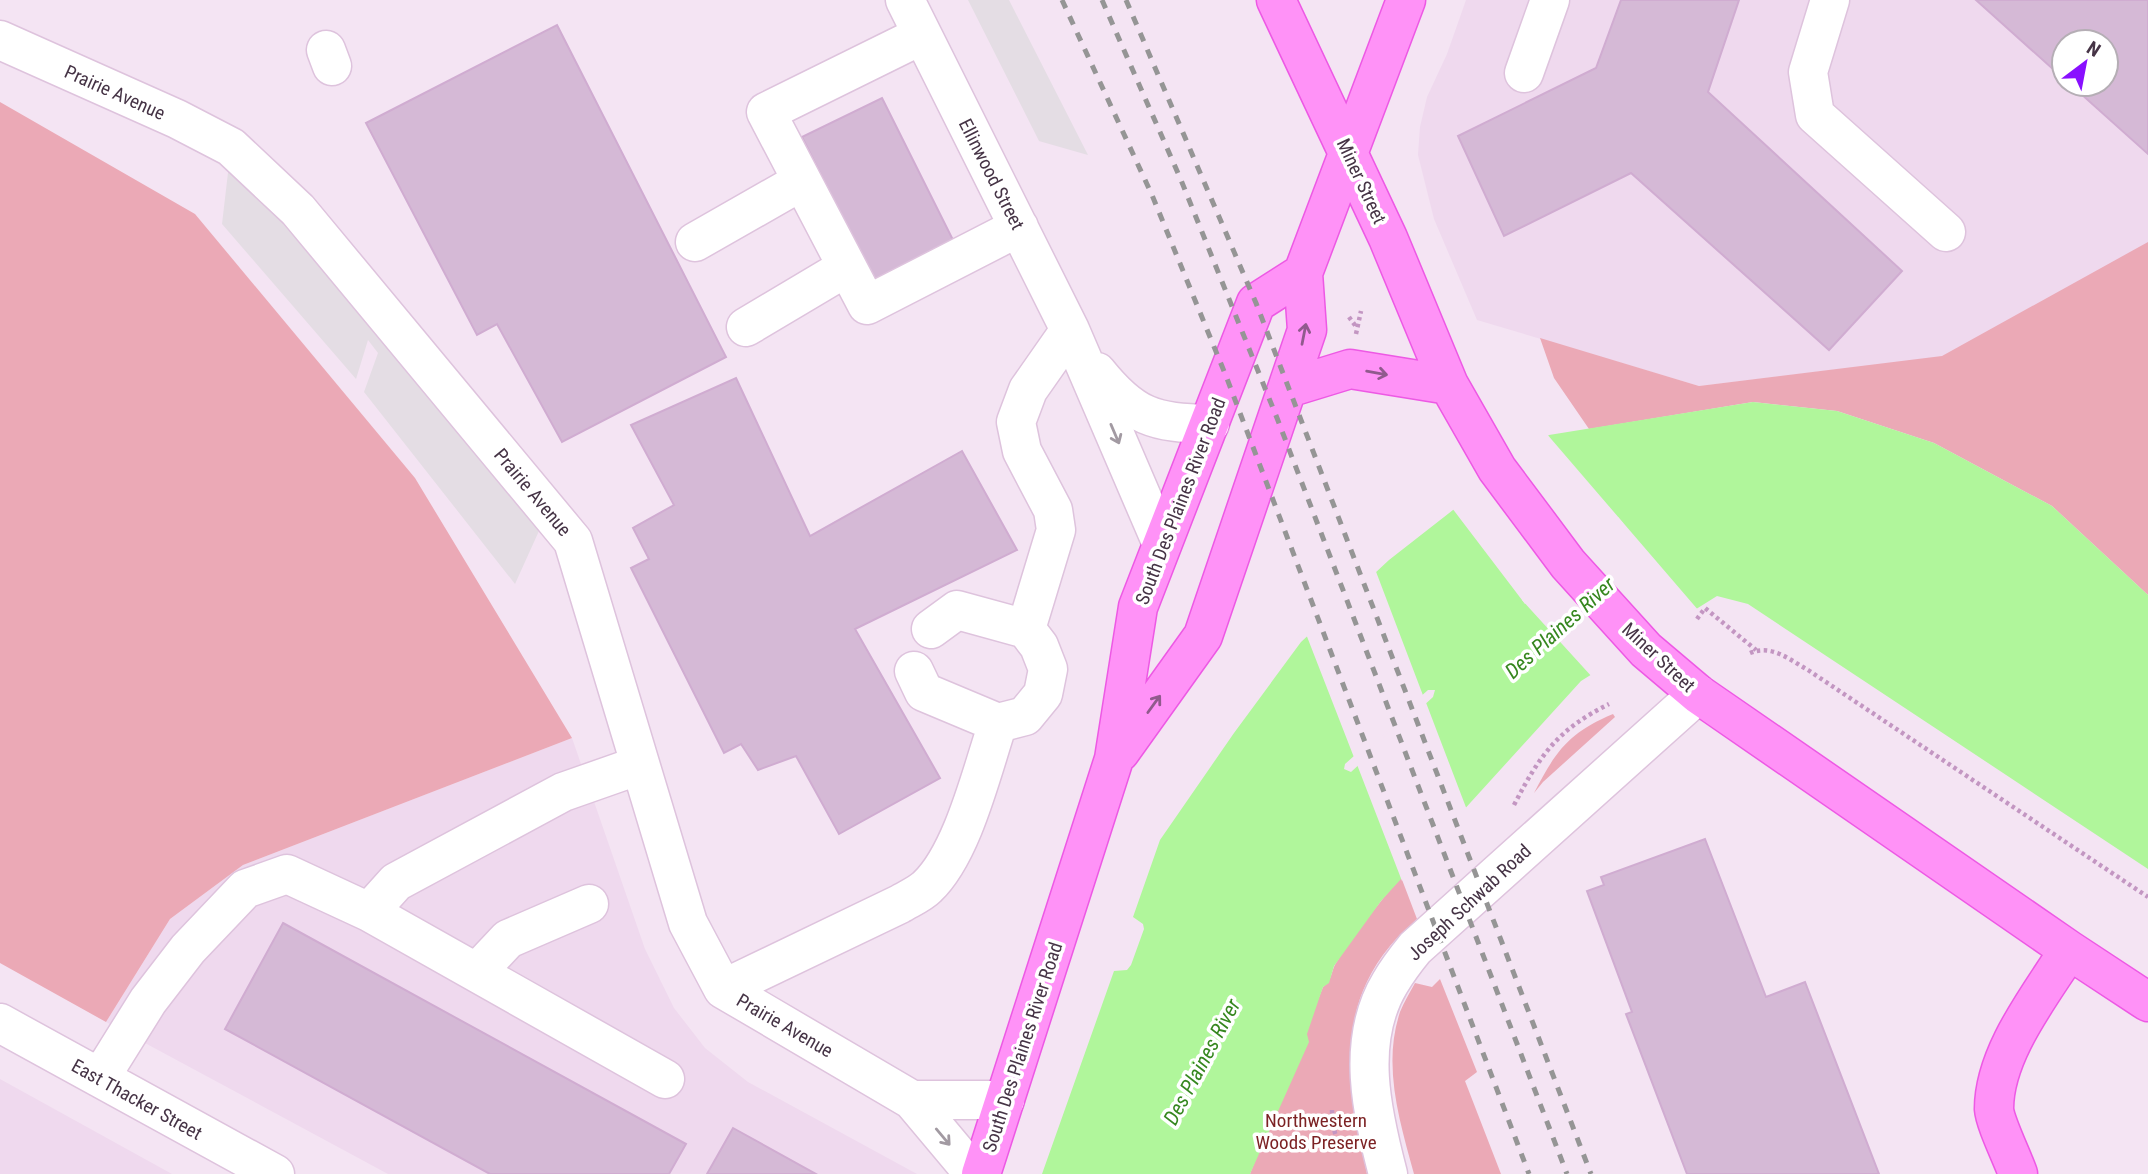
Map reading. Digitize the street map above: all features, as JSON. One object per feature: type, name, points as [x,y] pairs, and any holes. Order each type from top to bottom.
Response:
[{"type":"main road","name":"Miner Street","points":[[1276,0],[1388,237],[1449,385],[1497,469],[1568,564],[1646,650],[1698,694],[2068,950],[2148,1002]]},
{"type":"main road","name":"South Des Plaines River Road","points":[[1114,759],[1203,636],[1307,330],[1303,273],[1406,0]]},
{"type":"main road","name":"South Des Plaines River Road","points":[[981,1174],[1114,759],[1138,607],[1256,303],[1303,273]]},
{"type":"main road","points":[[1288,388],[1350,369],[1449,385]]},
{"type":"main road","points":[[2018,1174],[1994,1111],[1998,1075],[2007,1050],[2068,950]]},
{"type":"street","name":"Ellinwood Street","points":[[905,0],[1074,340],[1162,544]]},
{"type":"street","points":[[1524,72],[1550,0]]},
{"type":"street","points":[[1830,0],[1808,72],[1815,115],[1946,232]]},
{"type":"street","points":[[922,35],[766,112],[867,306],[1019,228]]},
{"type":"street","name":"Prairie Avenue","points":[[0,40],[177,119],[231,147],[298,210],[573,541],[688,923],[723,989],[912,1100],[974,1174]]},
{"type":"street","points":[[695,242],[802,181]]},
{"type":"street","points":[[746,327],[847,267]]},
{"type":"street","name":"Ellinwood Street","points":[[1074,340],[1110,387],[1130,406],[1171,423],[1210,424]]},
{"type":"street","points":[[1026,629],[1056,530],[1053,510],[1022,451],[1016,422],[1028,390],[1074,340]]},
{"type":"street","points":[[914,671],[924,692],[998,723],[1025,716],[1043,694],[1048,669],[1039,646],[1026,629],[957,610],[931,629]]},
{"type":"street","name":"Joseph Schwab Road","points":[[1388,1174],[1373,1106],[1370,1040],[1376,1014],[1389,985],[1415,948],[1698,694]]},
{"type":"street","points":[[723,989],[900,904],[927,888],[946,865],[961,832],[998,723]]},
{"type":"street","points":[[369,912],[396,882],[408,875],[563,792],[640,765]]},
{"type":"street","points":[[100,1078],[148,1001],[188,949],[245,889],[287,874],[369,912],[665,1079]]},
{"type":"street","points":[[477,972],[508,939],[589,904]]},
{"type":"street","name":"East Thacker Street","points":[[0,1023],[275,1174]]},
{"type":"street","points":[[912,1100],[1005,1100]]},
{"type":"path","points":[[1349,317],[1357,328]]},
{"type":"path","points":[[1697,619],[1705,608],[1756,650]]},
{"type":"path","points":[[1750,653],[1756,650],[1776,651],[1808,670],[2148,897]]},
{"type":"shaded area","points":[[968,0],[1009,0],[1088,155],[1039,141]]},
{"type":"shaded area","points":[[1466,0],[2148,0],[2148,249],[1941,357],[1699,386],[1477,320],[1434,219],[1418,155],[1420,127],[1427,97],[1447,54]]},
{"type":"shaded area","points":[[231,147],[548,511],[515,584],[364,392],[378,353],[368,340],[356,379],[222,224]]},
{"type":"shaded area","points":[[572,738],[645,949],[674,1008],[705,1048],[748,1082],[917,1174],[388,1174],[106,1022],[170,919],[243,865]]},
{"type":"shaded area","points":[[0,1079],[172,1174],[0,1174]]},
{"type":"green space","points":[[0,102],[195,214],[415,478],[572,738],[243,865],[170,919],[106,1022],[0,963]]},
{"type":"green space","points":[[2148,242],[2148,595],[2052,506],[1934,443],[1837,411],[1753,402],[1589,429],[1554,378],[1540,338],[1699,386],[1942,356]]},
{"type":"green space","points":[[1613,714],[1615,717],[1534,793],[1549,766],[1574,736]]},
{"type":"green space","name":"Northwestern Woods Preserve","points":[[1401,877],[1417,919],[1393,942],[1372,973],[1360,1000],[1353,1028],[1352,1085],[1367,1174],[1250,1174],[1323,987],[1351,941]]},
{"type":"green space","points":[[1440,979],[1477,1072],[1465,1081],[1501,1174],[1414,1174],[1395,1094],[1395,1032],[1400,1012],[1415,983],[1432,987]]},
{"type":"water","name":"Des Plaines River","points":[[1753,402],[1837,411],[1934,443],[2052,506],[2148,595],[2148,869],[1748,604],[1717,596],[1581,681],[1381,901],[1334,966],[1329,983],[1323,987],[1307,1034],[1309,1042],[1250,1174],[1042,1174],[1114,971],[1127,970],[1131,965],[1144,929],[1143,924],[1133,917],[1160,840],[1301,642],[1389,560],[1549,435]],"holes":[[[1618,517],[1623,523],[1525,604],[1522,600]],[[1428,690],[1435,690],[1433,697],[1351,772],[1344,769],[1345,764]]]},
{"type":"pier","points":[[1546,433],[1699,611],[1593,678],[1522,600],[1452,508]]},
{"type":"pier","points":[[1375,569],[1424,698],[1355,760],[1306,634]]},
{"type":"pier","points":[[1425,700],[1467,810],[1402,881],[1356,762]]},
{"type":"building","points":[[1621,0],[1739,0],[1708,92],[1902,271],[1829,350],[1631,173],[1504,236],[1458,136],[1596,68]]},
{"type":"building","points":[[1976,0],[2148,0],[2148,154],[2086,98],[2120,98],[2120,28],[2050,28],[2050,66]]},
{"type":"building","points":[[557,25],[726,357],[562,442],[497,324],[477,335],[366,123]]},
{"type":"building","points":[[882,98],[955,244],[875,283],[802,137]]},
{"type":"building","points":[[736,378],[810,536],[962,451],[1017,550],[855,629],[940,778],[839,834],[796,756],[758,770],[741,744],[724,753],[631,568],[649,559],[633,528],[674,505],[631,425]]},
{"type":"building","points":[[1705,839],[1766,997],[1805,982],[1879,1174],[1687,1174],[1626,1014],[1632,1012],[1587,891],[1604,885],[1601,877]]},
{"type":"building","points":[[283,923],[686,1144],[669,1174],[490,1174],[225,1029]]},
{"type":"building","points":[[733,1128],[816,1174],[707,1174]]},
{"type":"railway","points":[[1062,0],[1152,195],[1226,376],[1529,1174]]},
{"type":"railway","points":[[1102,0],[1181,180],[1277,418],[1567,1174]]},
{"type":"railway","points":[[1126,0],[1256,303],[1591,1174]]}]
